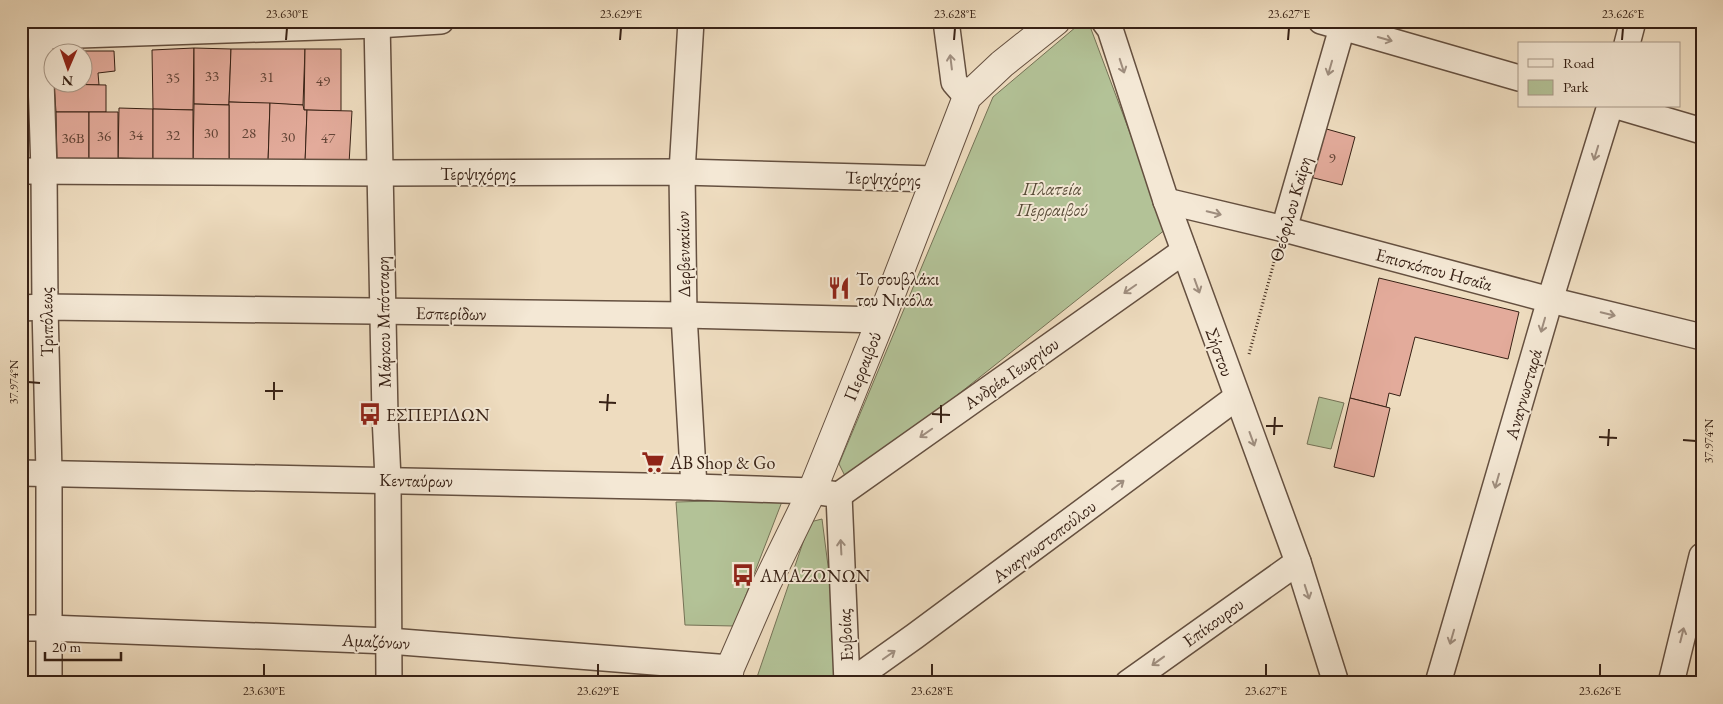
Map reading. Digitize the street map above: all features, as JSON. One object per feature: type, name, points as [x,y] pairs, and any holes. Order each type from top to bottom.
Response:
[{"type":"street","points":[[33,31],[441,21]]},
{"type":"street","name":"Δερβενακίων","points":[[691,21],[682,172],[684,315],[694,487]]},
{"type":"street","points":[[946,21],[954,82],[967,97]]},
{"type":"street","name":"Περραιβού","points":[[728,675],[767,583],[812,491],[881,320],[967,97],[1002,64],[1056,21]]},
{"type":"street","name":"Σήστου","points":[[1104,21],[1110,29],[1166,201],[1298,562],[1336,683]]},
{"type":"street","points":[[1628,42],[1633,21]]},
{"type":"street","name":"Μάρκου Μπότσαρη","points":[[377,23],[388,479],[389,683]]},
{"type":"street","points":[[1336,23],[1518,78]]},
{"type":"street","name":"Θεόφιλου Καϊρη","points":[[1284,229],[1336,23]]},
{"type":"street","name":"Τριπόλεως","points":[[33,31],[33,307],[49,472],[49,683]]},
{"type":"street","name":"Αναγνωσταρά","points":[[1438,683],[1550,300],[1609,108]]},
{"type":"street","points":[[1624,108],[1702,131]]},
{"type":"street","name":"Τερψιχόρης","points":[[33,170],[381,173],[682,172],[935,179]]},
{"type":"street","name":"Επισκόπου Ησαΐα","points":[[1166,201],[1284,229],[1550,300],[1702,337]]},
{"type":"street","name":"Ανδρέα Γεωργίου","points":[[839,495],[1184,250]]},
{"type":"street","name":"Εσπερίδων","points":[[33,307],[684,315],[881,320]]},
{"type":"street","name":"Αναγνωστοπούλου","points":[[848,683],[915,636],[1237,397]]},
{"type":"street","name":"Κενταύρων","points":[[21,473],[388,479],[812,491]]},
{"type":"street","points":[[812,491],[839,495]]},
{"type":"street","name":"Ευβοίας","points":[[839,495],[848,683]]},
{"type":"street","points":[[1671,683],[1702,556]]},
{"type":"street","name":"Επίκουρου","points":[[1128,683],[1298,562]]},
{"type":"street","name":"Αμαζόνων","points":[[21,628],[389,641],[728,675]]},
{"type":"path","name":"Θεόφιλου Καϊρη","points":[[1237,397],[1284,229]]},
{"type":"green space","name":"Πλατεία Περραιβού","points":[[1083,21],[1088,21],[1166,229],[848,482],[839,464],[993,97]]},
{"type":"green space","points":[[1319,397],[1344,403],[1331,449],[1307,444]]},
{"type":"green space","points":[[783,499],[734,626],[685,625],[676,502]]},
{"type":"green space","points":[[822,519],[843,683],[755,683],[810,522]]},
{"type":"building","points":[[194,48],[193,110],[153,109],[152,50]]},
{"type":"building","points":[[194,48],[231,49],[229,105],[194,104]]},
{"type":"building","points":[[231,49],[305,49],[303,105],[229,102]]},
{"type":"building","points":[[305,49],[341,49],[341,111],[304,110]]},
{"type":"building","points":[[92,51],[114,51],[115,71],[98,73],[99,85],[92,85]]},
{"type":"building","points":[[92,85],[106,85],[106,112],[56,112],[55,92],[92,92]]},
{"type":"building","points":[[229,102],[270,103],[268,163],[229,161]]},
{"type":"building","points":[[270,103],[303,105],[304,110],[307,110],[305,165],[268,163]]},
{"type":"building","points":[[194,104],[229,105],[229,161],[193,160]]},
{"type":"building","points":[[119,108],[153,109],[153,159],[118,158]]},
{"type":"building","points":[[153,109],[193,110],[193,160],[153,159]]},
{"type":"building","points":[[307,110],[352,111],[349,164],[305,163]]},
{"type":"building","points":[[56,112],[89,112],[89,163],[57,162]]},
{"type":"building","points":[[89,112],[118,112],[118,164],[89,163]]},
{"type":"building","points":[[1323,128],[1355,137],[1342,185],[1310,177]]},
{"type":"building","points":[[1379,278],[1519,312],[1508,359],[1415,337],[1400,396],[1389,393],[1386,407],[1350,398]]},
{"type":"building","points":[[1350,398],[1390,408],[1374,477],[1334,467]]},
{"type":"place","name":"Το σουβλάκι του Νικόλα","points":[[839,288]]},
{"type":"place","name":"ΕΣΠΕΡΙΔΩΝ","points":[[370,414]]},
{"type":"place","name":"AB Shop & Go","points":[[653,462]]},
{"type":"place","name":"ΑΜΑΖΩΝΩΝ","points":[[743,575]]}]
